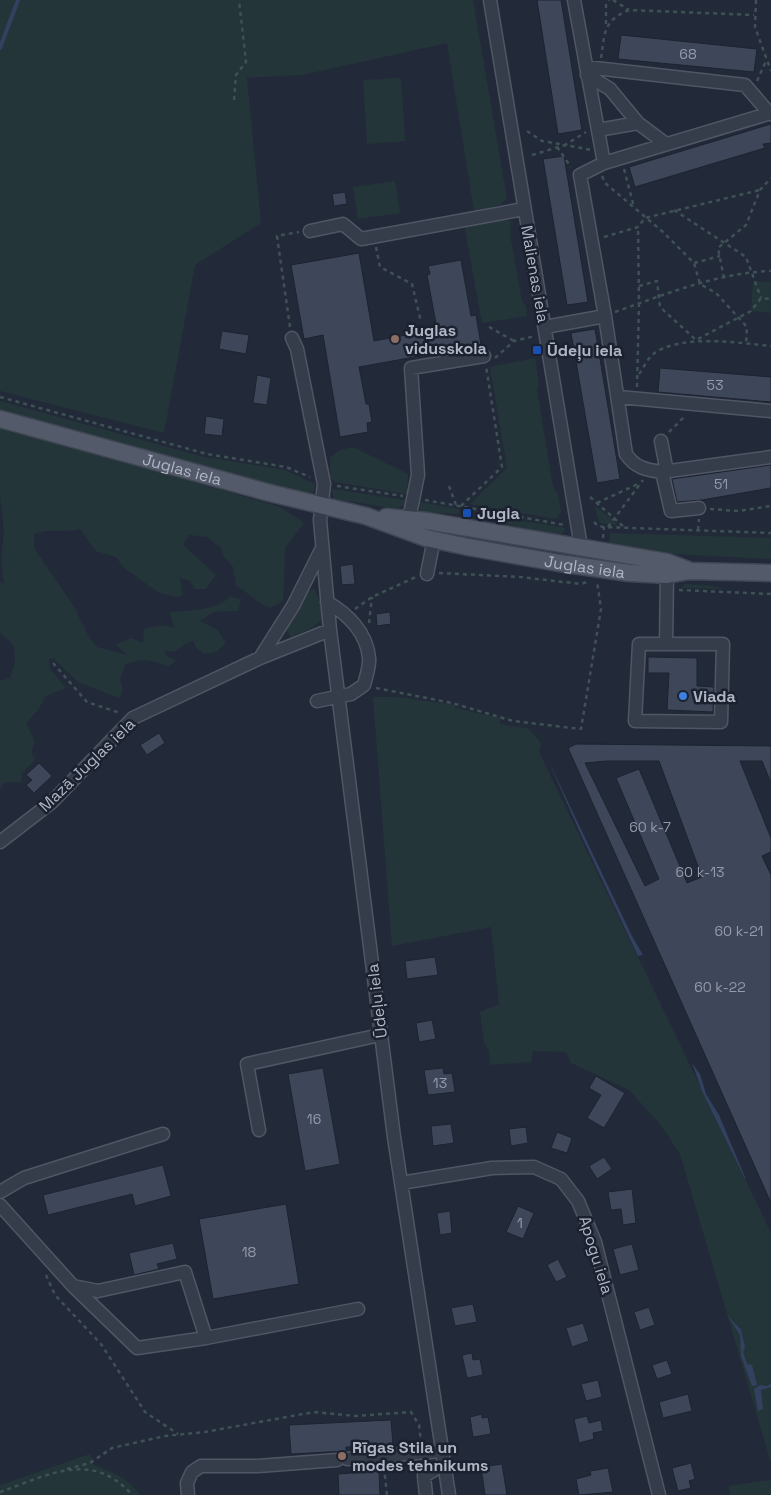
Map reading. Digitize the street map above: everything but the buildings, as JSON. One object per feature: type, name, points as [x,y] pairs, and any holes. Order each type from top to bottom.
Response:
[{"type":"main road","name":"Juglas iela","points":[[0,419],[322,506],[366,516],[434,539],[667,582],[689,570]]},
{"type":"main road","name":"Juglas iela","points":[[366,516],[409,519],[581,547],[667,562],[689,570],[771,573]]},
{"type":"main road","points":[[578,566],[581,547]]},
{"type":"street","name":"Malienas iela","points":[[490,0],[581,547]]},
{"type":"street","points":[[574,0],[602,160]]},
{"type":"street","points":[[587,71],[600,69],[745,85],[771,114],[622,158],[602,160],[580,175],[619,397],[626,454],[632,463],[649,470],[665,472],[771,457]]},
{"type":"street","points":[[587,71],[610,90],[638,123],[666,144]]},
{"type":"street","points":[[597,126],[638,123]]},
{"type":"street","points":[[310,231],[343,224],[361,239],[524,209]]},
{"type":"street","points":[[546,331],[604,316]]},
{"type":"street","name":"Ūdeļu iela","points":[[292,338],[297,349],[324,484],[320,520],[321,550],[380,1035],[449,1495]]},
{"type":"street","points":[[409,519],[418,475],[411,368],[485,359]]},
{"type":"street","points":[[619,397],[771,411]]},
{"type":"street","points":[[661,441],[671,511],[699,508]]},
{"type":"street","points":[[427,574],[434,539]]},
{"type":"street","points":[[260,658],[293,606],[321,550]]},
{"type":"street","points":[[666,644],[667,582]]},
{"type":"street","points":[[317,701],[340,698],[351,694],[364,685],[370,658],[362,631],[339,609],[327,602]]},
{"type":"street","name":"Mazā Juglas iela","points":[[0,842],[52,802],[133,718],[260,658],[330,630]]},
{"type":"street","points":[[639,644],[666,644],[723,644],[721,722],[635,721],[639,644]]},
{"type":"street","points":[[259,1130],[247,1064],[380,1035]]},
{"type":"street","points":[[0,1192],[24,1178],[163,1134]]},
{"type":"street","name":"Apogu iela","points":[[401,1183],[492,1168],[534,1167],[561,1179],[578,1201],[595,1242],[659,1495]]},
{"type":"street","points":[[0,1205],[73,1286],[137,1348],[206,1338],[358,1308]]},
{"type":"street","points":[[73,1286],[98,1291],[185,1272],[206,1338]]},
{"type":"street","points":[[188,1495],[187,1483],[192,1472],[201,1466],[258,1466],[423,1453],[443,1458]]},
{"type":"street","points":[[426,1495],[424,1476],[443,1458]]},
{"type":"path","points":[[234,100],[236,75],[246,62],[239,0]]},
{"type":"path","points":[[600,69],[606,25],[606,5],[609,0]]},
{"type":"path","points":[[613,0],[629,10]]},
{"type":"path","points":[[756,0],[755,26],[771,71]]},
{"type":"path","points":[[606,25],[615,16],[629,10],[754,15]]},
{"type":"path","points":[[752,93],[767,59]]},
{"type":"path","points":[[532,156],[565,145],[597,126]]},
{"type":"path","points":[[527,131],[542,141],[565,145],[602,160],[605,183],[694,263],[700,284],[716,294],[747,326],[746,344]]},
{"type":"path","points":[[553,143],[571,168],[580,175]]},
{"type":"path","points":[[622,158],[634,209]]},
{"type":"path","points":[[724,278],[718,248],[746,225],[760,190],[771,178]]},
{"type":"path","points":[[591,243],[638,227],[645,218],[760,190]]},
{"type":"path","points":[[674,210],[746,257],[761,298]]},
{"type":"path","points":[[636,399],[639,304],[638,227]]},
{"type":"path","points":[[292,338],[277,236],[310,231]]},
{"type":"path","points":[[374,236],[380,267],[412,284],[421,322]]},
{"type":"path","points":[[694,263],[720,256]]},
{"type":"path","points":[[604,316],[700,284],[750,272],[771,271]]},
{"type":"path","points":[[639,286],[657,281],[660,307],[696,340],[771,346]]},
{"type":"path","points":[[761,298],[771,299]]},
{"type":"path","points":[[638,376],[652,355],[696,340],[739,318],[750,311],[761,298]]},
{"type":"path","points":[[488,327],[514,341]]},
{"type":"path","points":[[461,506],[502,467],[485,359],[494,360],[514,341],[546,331]]},
{"type":"path","points":[[0,397],[207,454],[286,467],[324,484],[566,525]]},
{"type":"path","points":[[661,441],[696,404]]},
{"type":"path","points":[[602,542],[606,527],[615,518],[649,470]]},
{"type":"path","points":[[597,503],[641,483]]},
{"type":"path","points":[[449,486],[456,505]]},
{"type":"path","points":[[590,497],[626,528]]},
{"type":"path","points":[[699,508],[738,510],[771,506]]},
{"type":"path","points":[[594,522],[598,526],[606,527],[771,533]]},
{"type":"path","points":[[520,577],[581,584],[605,580]]},
{"type":"path","points":[[364,685],[452,703],[513,721],[581,729],[601,609],[597,580]]},
{"type":"path","points":[[667,582],[771,594]]},
{"type":"path","points":[[368,630],[372,597]]},
{"type":"path","points":[[53,662],[87,702],[133,718]]},
{"type":"path","points":[[44,1254],[42,1267],[55,1295],[101,1344],[146,1412],[179,1435]]},
{"type":"path","points":[[0,1492],[90,1463],[112,1448],[149,1439],[205,1432],[314,1412],[355,1416],[411,1412],[419,1425],[423,1453]]},
{"type":"path","points":[[383,1456],[387,1495]]},
{"type":"path","points":[[67,1469],[92,1470],[115,1479],[133,1495]]},
{"type":"shaded area","points":[[0,0],[473,0],[507,199],[500,205],[474,211],[447,43],[302,75],[247,78],[261,223],[195,265],[164,433],[0,391]]},
{"type":"shaded area","points":[[401,78],[405,141],[367,144],[363,80]]},
{"type":"shaded area","points":[[395,181],[400,213],[358,219],[353,187]]},
{"type":"shaded area","points":[[504,219],[511,221],[510,234],[522,301],[526,306],[527,316],[482,323],[464,224]]},
{"type":"shaded area","points":[[753,281],[771,282],[771,313],[751,311]]},
{"type":"shaded area","points":[[535,358],[539,384],[537,390],[553,487],[558,494],[561,512],[556,519],[470,504],[507,468],[490,367]]},
{"type":"shaded area","points":[[0,401],[204,457],[285,470],[315,484],[314,492],[308,493],[219,472],[0,410]]},
{"type":"shaded area","points":[[0,426],[280,507],[304,523],[285,548],[283,601],[270,608],[236,586],[233,567],[222,554],[222,549],[207,537],[189,535],[183,545],[216,575],[206,589],[195,589],[190,581],[180,578],[183,595],[177,597],[159,593],[123,567],[116,557],[96,551],[80,529],[45,531],[34,534],[34,548],[74,607],[89,637],[97,647],[127,655],[116,645],[131,638],[143,643],[144,629],[159,626],[174,628],[170,612],[218,605],[231,596],[241,600],[238,611],[213,612],[200,621],[218,630],[226,643],[216,652],[205,654],[197,649],[193,641],[176,650],[163,650],[167,656],[176,660],[169,667],[147,660],[125,665],[120,679],[123,690],[119,698],[78,682],[53,658],[49,659],[50,669],[66,688],[46,696],[38,710],[26,723],[35,742],[31,752],[35,760],[22,773],[21,782],[5,782],[0,789],[0,681],[10,678],[15,662],[14,646],[0,632],[0,581],[4,585],[1,558],[4,532],[0,496]]},
{"type":"shaded area","points":[[353,447],[408,474],[407,494],[335,482],[330,477],[330,457],[340,450]]},
{"type":"shaded area","points":[[332,489],[405,500],[405,504],[397,509],[334,499]]},
{"type":"shaded area","points":[[419,502],[459,509],[459,514],[421,512]]},
{"type":"shaded area","points":[[596,507],[617,523],[615,525],[600,523]]},
{"type":"shaded area","points":[[493,516],[566,528],[562,534],[553,536],[493,520]]},
{"type":"shaded area","points":[[610,533],[771,538],[771,559],[673,554],[609,545]]},
{"type":"shaded area","points":[[685,584],[706,585],[726,589],[680,588]]},
{"type":"shaded area","points":[[314,589],[320,605],[321,621],[291,637],[286,629],[308,592]]},
{"type":"shaded area","points":[[373,697],[398,697],[455,705],[455,708],[500,718],[500,724],[529,729],[541,743],[539,752],[771,1233],[771,1463],[680,1154],[660,1124],[629,1090],[571,1063],[566,1052],[533,1051],[531,1062],[490,1065],[489,1050],[484,1043],[480,1012],[499,1004],[491,927],[392,946]]},
{"type":"shaded area","points":[[90,1454],[94,1465],[120,1476],[131,1484],[140,1495],[0,1495],[0,1485]]},
{"type":"shaded area","points":[[771,1480],[771,1495],[730,1495],[729,1486]]},
{"type":"water","points":[[548,760],[632,936],[643,955],[638,956]]},
{"type":"water","points":[[692,1063],[700,1074],[706,1094],[719,1115],[745,1179],[702,1091]]},
{"type":"water","points":[[727,1315],[741,1330],[745,1347],[743,1352],[747,1364],[752,1365],[757,1385],[752,1386],[741,1356],[740,1335]]},
{"type":"water","points":[[771,1384],[771,1387],[761,1390],[763,1409],[758,1411],[754,1389],[760,1385],[767,1386]]},
{"type":"waterway","points":[[0,48],[18,0]]},
{"type":"place","name":"Juglas vidusskola","points":[[395,339]]},
{"type":"place","name":"Ūdeļu iela","points":[[537,350]]},
{"type":"place","name":"Jugla","points":[[467,513]]},
{"type":"place","name":"Viada","points":[[683,696]]},
{"type":"place","name":"Rīgas Stila un modes tehnikums","points":[[342,1456]]}]
